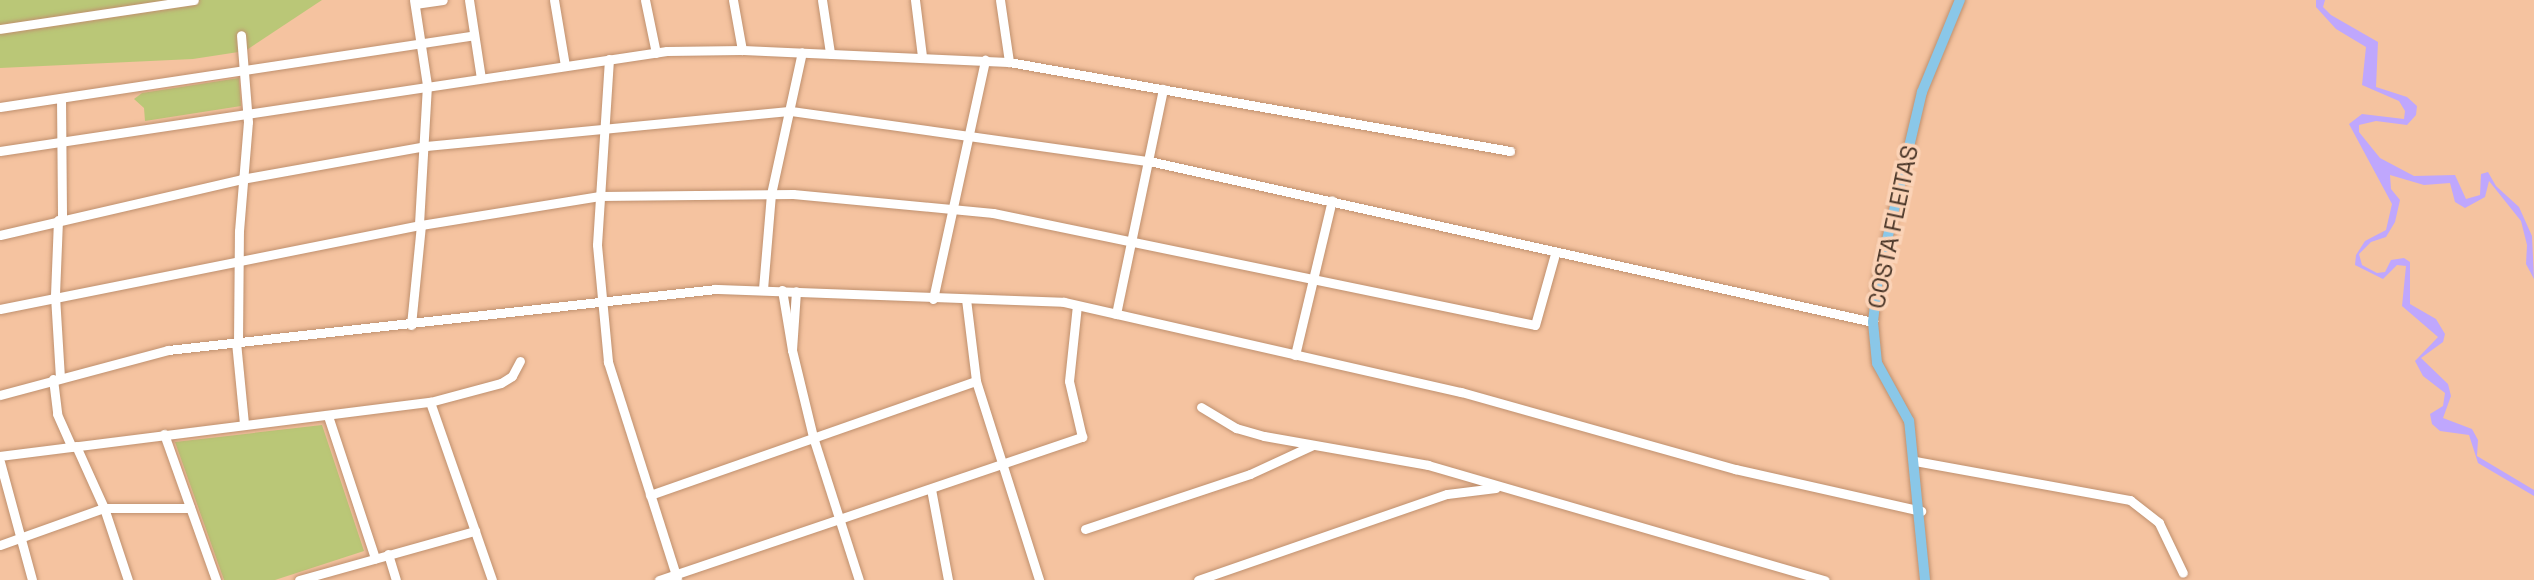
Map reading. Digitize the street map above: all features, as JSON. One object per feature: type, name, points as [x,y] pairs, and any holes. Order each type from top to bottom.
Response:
[{"type":"main road","name":"COSTA FLEITAS","points":[[1925,580],[1921,510],[1906,412],[1877,363],[1873,322],[1878,278],[1922,92],[1957,1]]},
{"type":"street","points":[[0,29],[194,0]]},
{"type":"street","points":[[411,325],[426,146],[427,85],[415,2],[443,0]]},
{"type":"street","points":[[469,0],[481,78]]},
{"type":"street","points":[[554,0],[565,66]]},
{"type":"street","points":[[645,0],[656,53]]},
{"type":"street","points":[[733,0],[741,50]]},
{"type":"street","points":[[822,0],[830,52]]},
{"type":"street","points":[[915,0],[922,57]]},
{"type":"street","points":[[1000,0],[1009,62]]},
{"type":"street","points":[[241,35],[247,111],[238,260],[237,342],[244,424]]},
{"type":"street","points":[[0,107],[474,35]]},
{"type":"street","points":[[0,151],[247,111],[609,59],[656,53],[741,50],[1009,62],[1510,152]]},
{"type":"street","points":[[763,289],[771,194],[802,52]]},
{"type":"street","points":[[609,59],[597,245],[601,300],[612,380],[677,578]]},
{"type":"street","points":[[933,299],[985,60]]},
{"type":"street","points":[[1116,314],[1163,89]]},
{"type":"street","points":[[61,98],[63,141],[55,296],[57,414],[104,508],[128,580]]},
{"type":"street","points":[[0,235],[242,179],[426,146],[739,113],[791,111],[1149,161],[1332,200],[1555,254],[1873,322]]},
{"type":"street","points":[[0,309],[420,225],[600,196],[771,194],[953,210],[1131,242],[1535,325],[1555,254]]},
{"type":"street","points":[[1295,355],[1332,200]]},
{"type":"street","points":[[0,395],[169,350],[716,289],[1077,304],[1539,413],[1735,469],[1921,510]]},
{"type":"street","points":[[782,290],[792,350],[813,437],[859,580]]},
{"type":"street","points":[[792,350],[796,291]]},
{"type":"street","points":[[966,299],[976,381],[1039,580]]},
{"type":"street","points":[[659,580],[677,578],[1082,437],[1069,381],[1077,304]]},
{"type":"street","points":[[0,456],[430,402],[501,383],[512,376],[520,360]]},
{"type":"street","points":[[650,495],[976,381]]},
{"type":"street","points":[[430,402],[492,580]]},
{"type":"street","points":[[1201,407],[1236,428],[1429,465],[1825,580]]},
{"type":"street","points":[[328,416],[375,558]]},
{"type":"street","points":[[164,434],[216,580]]},
{"type":"street","points":[[1085,529],[1250,474],[1314,445]]},
{"type":"street","points":[[1915,461],[2130,500],[2159,523],[2183,573]]},
{"type":"street","points":[[0,462],[18,539],[32,580]]},
{"type":"street","points":[[1198,580],[1447,494],[1501,487]]},
{"type":"street","points":[[931,489],[948,580]]},
{"type":"street","points":[[0,545],[104,508],[190,508]]},
{"type":"street","points":[[304,579],[475,531]]},
{"type":"street","points":[[387,554],[396,580]]},
{"type":"green space","points":[[0,0],[322,0],[245,51],[193,59],[0,68]]},
{"type":"green space","points":[[239,78],[241,106],[145,121],[144,108],[134,99],[142,93]]},
{"type":"green space","points":[[322,425],[364,551],[275,580],[224,580],[175,442]]},
{"type":"shaded area","points":[[2316,0],[2325,0],[2323,7],[2331,15],[2378,42],[2376,87],[2407,97],[2417,106],[2416,115],[2407,125],[2376,121],[2359,125],[2359,132],[2380,158],[2414,176],[2455,175],[2466,199],[2480,195],[2481,174],[2488,172],[2496,186],[2519,207],[2532,236],[2534,279],[2526,264],[2527,245],[2521,221],[2489,181],[2485,197],[2465,208],[2455,202],[2450,183],[2424,185],[2390,175],[2391,189],[2400,200],[2395,222],[2386,237],[2371,242],[2359,254],[2362,265],[2377,273],[2385,272],[2391,260],[2404,258],[2410,262],[2410,304],[2436,319],[2445,334],[2443,342],[2421,358],[2448,384],[2451,396],[2443,418],[2472,429],[2478,440],[2477,456],[2534,490],[2534,496],[2478,463],[2469,435],[2440,431],[2432,424],[2430,414],[2443,406],[2445,393],[2423,376],[2415,361],[2438,337],[2402,306],[2406,266],[2397,265],[2383,279],[2355,265],[2356,255],[2365,241],[2386,230],[2392,204],[2349,124],[2362,114],[2404,119],[2405,111],[2399,101],[2362,85],[2366,47],[2336,29],[2316,7]]}]
